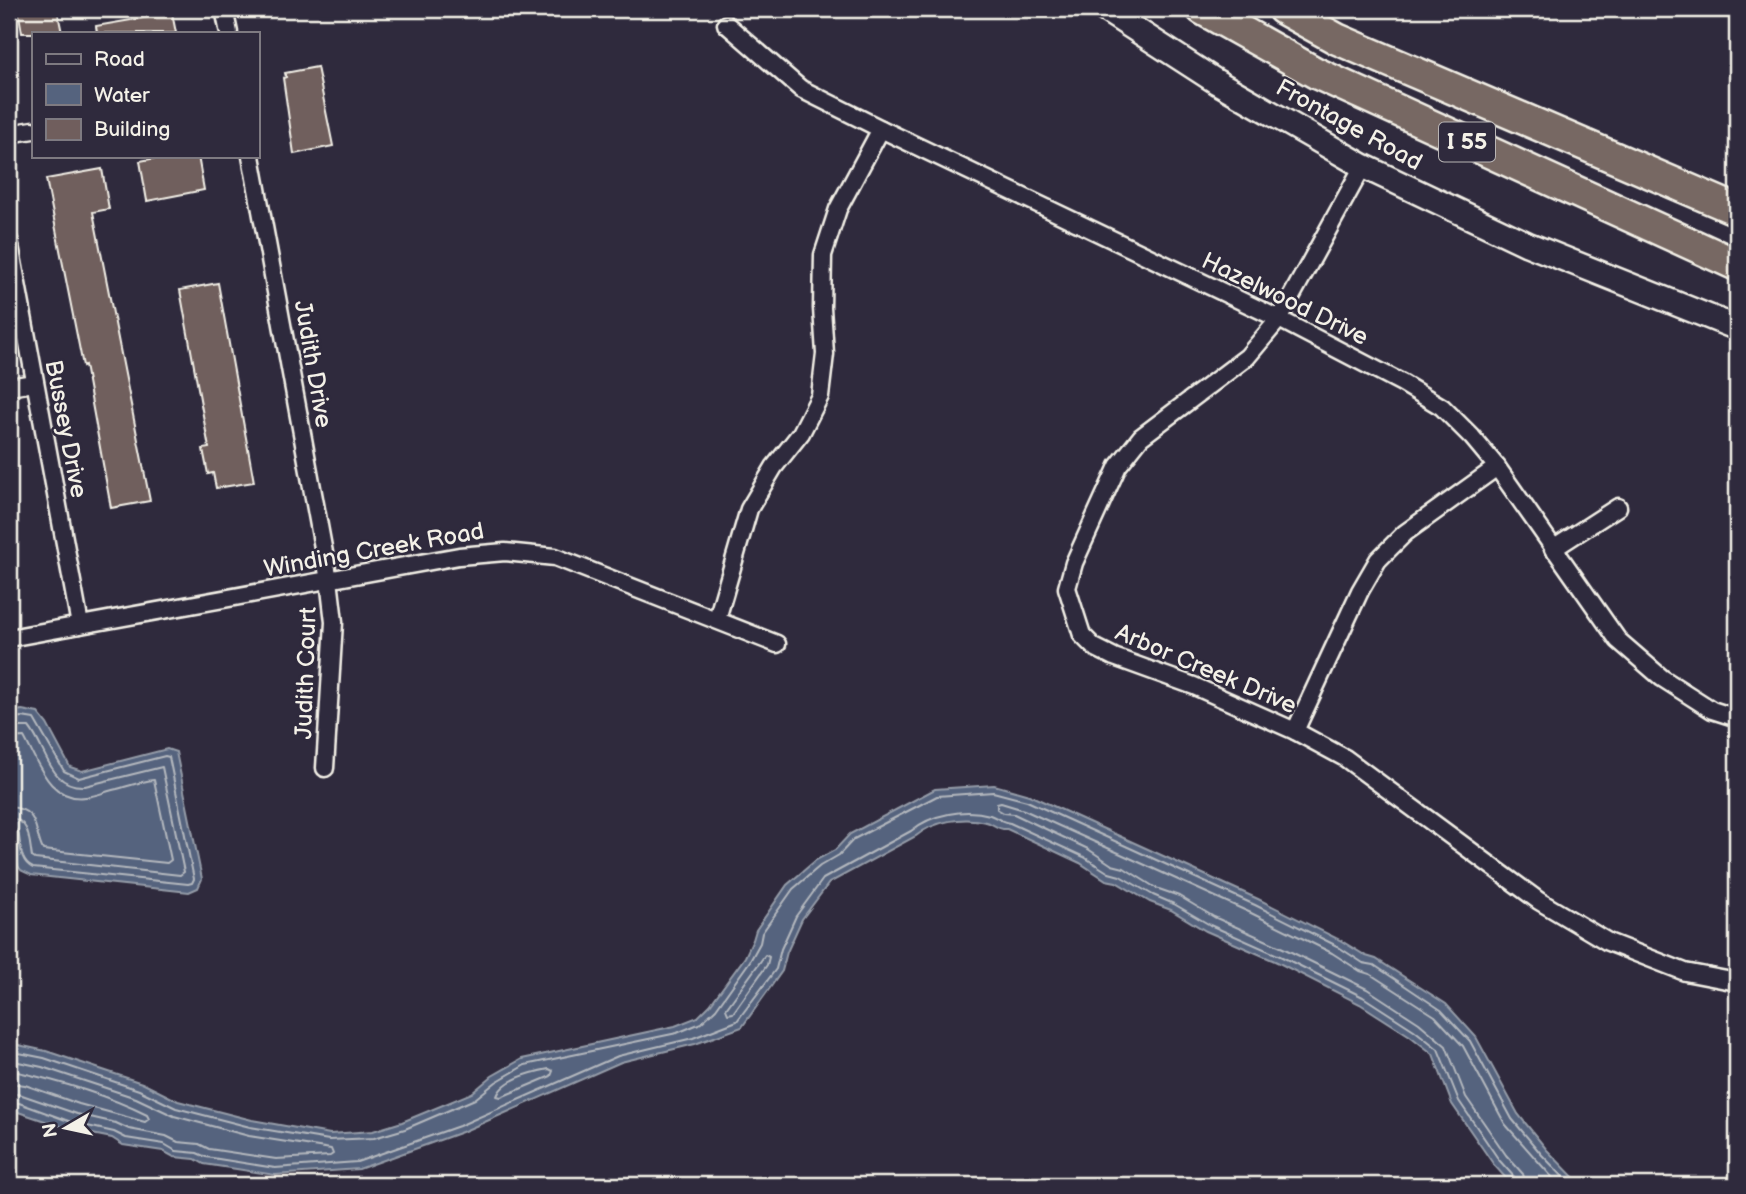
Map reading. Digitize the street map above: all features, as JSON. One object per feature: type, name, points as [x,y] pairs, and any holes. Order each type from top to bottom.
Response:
[{"type":"highway","name":"I 55","points":[[1202,9],[1316,73],[1737,265]]},
{"type":"highway","name":"I 55","points":[[1283,9],[1337,39],[1737,210]]},
{"type":"street","points":[[224,9],[229,32]]},
{"type":"street","name":"Frontage Road","points":[[1104,9],[1217,82],[1363,166],[1527,244],[1737,328]]},
{"type":"street","name":"Hazelwood Drive","points":[[726,24],[802,89],[1279,319],[1402,383],[1442,407],[1497,467],[1618,640],[1662,678],[1712,710],[1737,718]]},
{"type":"street","points":[[717,619],[749,509],[774,467],[801,433],[820,396],[825,354],[823,256],[838,209],[881,129]]},
{"type":"street","points":[[9,134],[32,130]]},
{"type":"street","name":"Judith Drive","points":[[251,158],[329,580]]},
{"type":"street","name":"Arbor Creek Drive","points":[[1363,166],[1279,319],[1247,357],[1141,437],[1118,466],[1074,563],[1067,588],[1082,635],[1094,647],[1114,657],[1194,685],[1295,731],[1345,758],[1539,901],[1608,942],[1685,972],[1737,982]]},
{"type":"street","name":"Bussey Drive","points":[[9,240],[80,625]]},
{"type":"street","points":[[9,387],[34,383]]},
{"type":"street","points":[[1295,731],[1360,591],[1378,560],[1405,533],[1497,467]]},
{"type":"street","points":[[1553,549],[1619,507]]},
{"type":"street","name":"Winding Creek Road","points":[[9,638],[459,556],[505,552],[555,557],[776,644]]},
{"type":"street","name":"Judith Court","points":[[325,768],[334,622],[329,580]]},
{"type":"water","points":[[22,710],[38,713],[47,724],[70,767],[82,771],[167,749],[176,752],[202,879],[198,888],[189,892],[31,875],[21,870],[12,843],[10,821],[9,712]]},
{"type":"water","points":[[994,785],[1029,795],[1258,899],[1376,959],[1446,1004],[1476,1037],[1518,1114],[1547,1150],[1581,1185],[1512,1185],[1494,1165],[1452,1104],[1433,1054],[1360,1004],[1277,962],[1206,931],[1171,910],[1150,902],[1116,882],[1106,880],[1080,863],[1007,829],[977,820],[940,823],[829,883],[802,919],[787,952],[782,971],[742,1027],[695,1044],[621,1062],[462,1132],[359,1169],[275,1175],[204,1164],[195,1159],[174,1157],[163,1151],[123,1145],[112,1138],[72,1130],[9,1109],[9,1043],[46,1051],[142,1083],[178,1101],[252,1120],[330,1134],[373,1131],[402,1122],[472,1093],[492,1076],[522,1059],[675,1026],[698,1017],[745,957],[756,930],[787,885],[816,860],[835,850],[850,834],[935,789]]},
{"type":"building","points":[[18,9],[57,9],[62,32],[22,33]]},
{"type":"building","points":[[172,13],[176,32],[97,32],[96,26]]},
{"type":"building","points":[[317,67],[333,146],[294,154],[283,78],[286,77],[285,73]]},
{"type":"building","points":[[156,158],[198,158],[204,190],[147,201],[140,161]]},
{"type":"building","points":[[102,169],[109,209],[93,212],[150,501],[111,508],[85,365],[83,366],[46,179]]},
{"type":"building","points":[[218,283],[254,482],[216,488],[213,473],[208,474],[203,449],[209,448],[180,290]]}]
